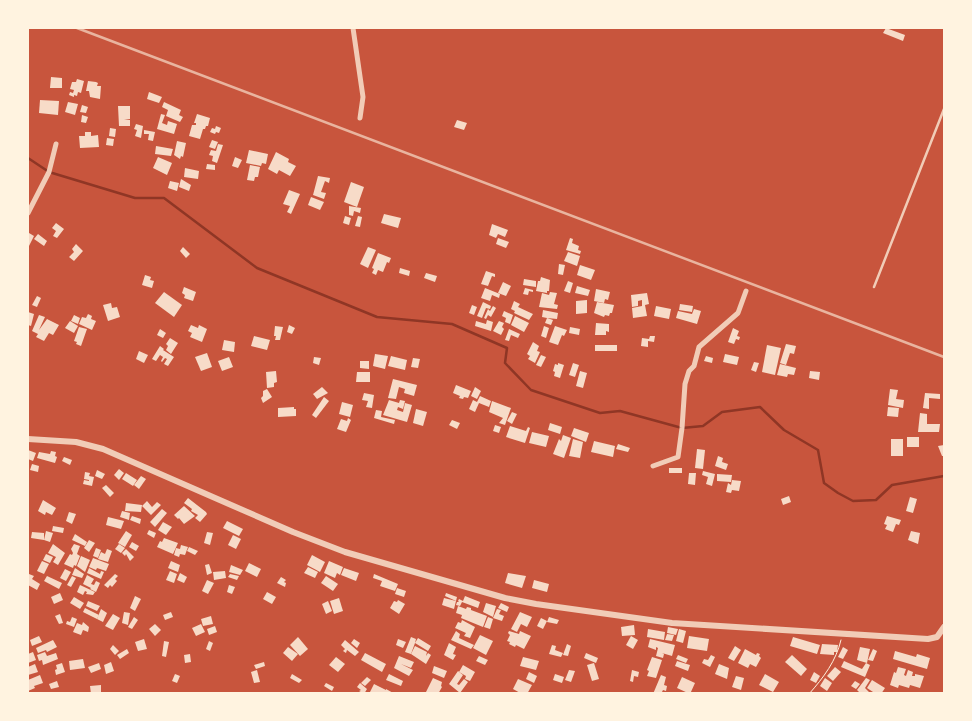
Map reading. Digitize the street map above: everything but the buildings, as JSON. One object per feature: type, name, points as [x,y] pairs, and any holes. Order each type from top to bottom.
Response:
[{"type":"street","points":[[353,28],[363,97],[360,118]]},
{"type":"street","points":[[28,213],[50,172],[56,144]]},
{"type":"street","points":[[653,466],[678,457],[685,384],[689,371],[694,366],[699,347],[738,313],[746,291]]},
{"type":"street","points":[[28,440],[76,442],[103,449],[293,532],[345,552],[504,598],[672,623],[928,639],[937,637],[944,627]]},
{"type":"lane","points":[[874,287],[944,109]]},
{"type":"path","points":[[809,694],[823,678],[837,654],[842,634]]},
{"type":"waterway","points":[[28,158],[49,172],[135,198],[164,198],[257,268],[377,317],[452,324],[507,348],[505,363],[531,390],[600,413],[620,411],[682,428],[703,426],[722,412],[760,407],[784,430],[818,450],[824,483],[853,501],[876,500],[892,485],[944,476]]},
{"type":"railway","points":[[77,28],[944,357]]}]
